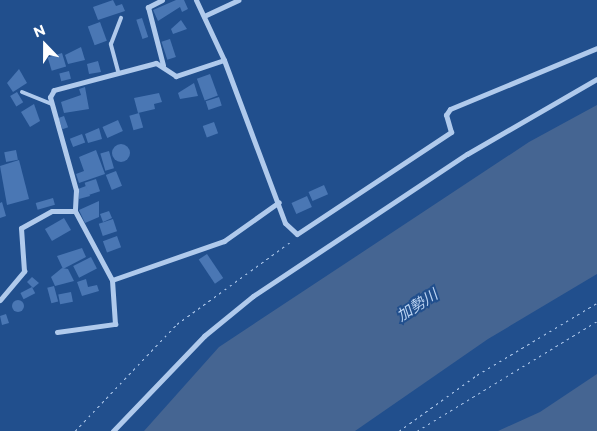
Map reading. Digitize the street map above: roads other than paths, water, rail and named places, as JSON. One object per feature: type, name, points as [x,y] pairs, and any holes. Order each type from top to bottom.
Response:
[{"type":"street","points":[[162,0],[148,7],[163,65],[176,76],[224,60]]},
{"type":"street","points":[[196,0],[224,60],[279,202],[285,223],[296,234],[451,132],[446,115],[450,110],[597,48]]},
{"type":"street","points":[[204,16],[239,0]]},
{"type":"street","points":[[57,332],[115,324],[112,280],[75,211],[76,190],[50,97],[61,86],[118,72],[163,65]]},
{"type":"street","points":[[113,431],[204,336],[253,296],[467,154],[597,79]]},
{"type":"street","points":[[112,280],[224,241],[279,202]]},
{"type":"street","points":[[0,300],[24,271],[21,228],[52,211],[75,211]]},
{"type":"lane","points":[[118,72],[111,44],[121,18]]},
{"type":"lane","points":[[22,92],[52,104]]},
{"type":"water","name":"加勢川","points":[[597,105],[597,274],[488,339],[355,431],[144,431],[219,347],[529,142]]},
{"type":"water","points":[[597,374],[597,431],[498,431],[540,412]]}]
